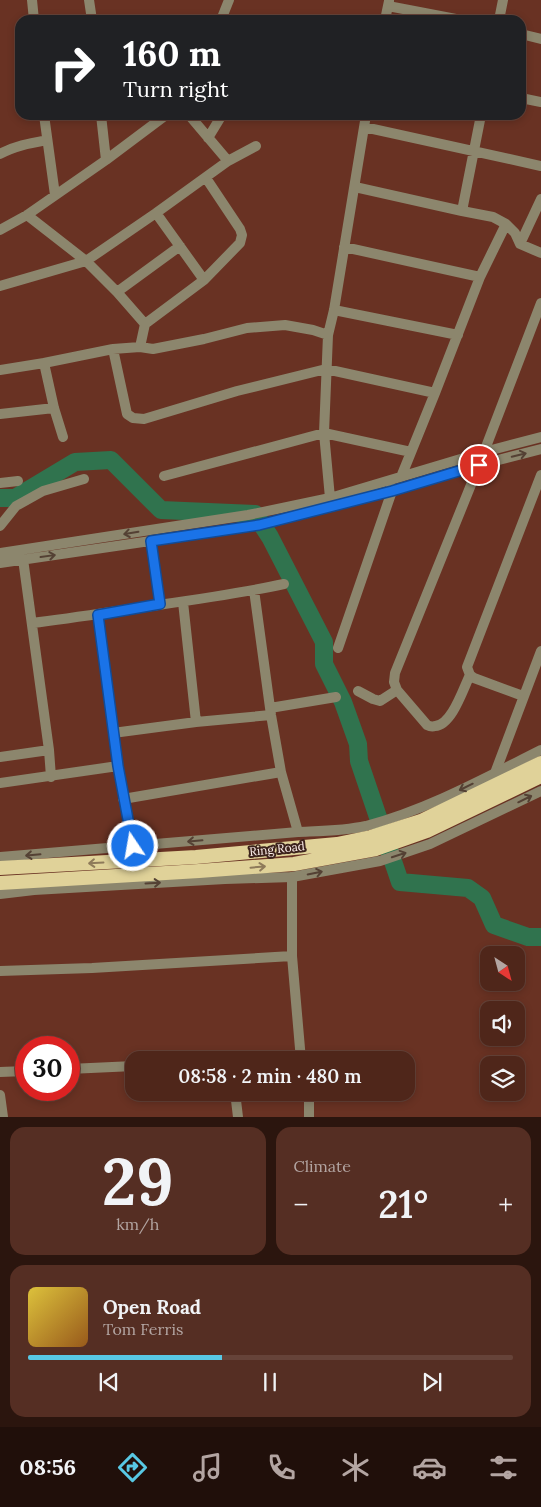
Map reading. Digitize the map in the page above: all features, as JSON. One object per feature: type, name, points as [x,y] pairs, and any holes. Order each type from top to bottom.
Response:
[{"type":"highway","name":"Ring Road","points":[[411,831],[421,821],[541,763]]},
{"type":"highway","name":"Ring Road","points":[[0,883],[294,864],[411,831],[541,776]]},
{"type":"highway","name":"Ring Road","points":[[0,868],[196,857],[336,844],[373,843]]},
{"type":"street","points":[[32,0],[34,15]]},
{"type":"street","points":[[89,0],[91,15]]},
{"type":"street","points":[[223,15],[229,0]]},
{"type":"street","points":[[500,15],[503,0]]},
{"type":"street","points":[[389,3],[440,15]]},
{"type":"street","points":[[526,35],[541,39]]},
{"type":"street","points":[[526,99],[541,102]]},
{"type":"street","points":[[45,120],[55,195]]},
{"type":"street","points":[[102,120],[106,160]]},
{"type":"street","points":[[0,230],[27,215],[159,120]]},
{"type":"street","points":[[193,120],[228,161]]},
{"type":"street","points":[[208,138],[219,120]]},
{"type":"street","points":[[330,498],[324,433],[328,335],[334,310],[365,120]]},
{"type":"street","points":[[462,212],[480,120]]},
{"type":"street","points":[[364,127],[541,166]]},
{"type":"street","points":[[0,154],[24,144],[47,140]]},
{"type":"street","points":[[0,286],[86,261],[228,161],[256,146]]},
{"type":"street","points":[[140,347],[145,324],[204,280],[240,243],[242,235],[240,229],[206,178]]},
{"type":"street","points":[[354,187],[462,212],[493,217],[506,224],[515,233],[520,244],[541,253]]},
{"type":"street","points":[[520,244],[541,199]]},
{"type":"street","points":[[156,213],[204,280]]},
{"type":"street","points":[[27,215],[86,261],[118,292],[145,324]]},
{"type":"street","points":[[401,476],[480,277],[506,224]]},
{"type":"street","points":[[118,292],[180,246]]},
{"type":"street","points":[[344,246],[480,277]]},
{"type":"street","points":[[484,452],[541,302]]},
{"type":"street","points":[[334,310],[458,335]]},
{"type":"street","points":[[0,370],[113,349],[140,347],[153,349],[247,328],[285,325],[328,335]]},
{"type":"street","points":[[113,349],[127,414],[133,418],[144,419],[237,391],[326,369],[435,393]]},
{"type":"street","points":[[44,363],[54,408],[63,437]]},
{"type":"street","points":[[0,414],[54,408]]},
{"type":"street","points":[[164,476],[324,433],[411,452]]},
{"type":"street","points":[[0,553],[248,515],[330,498],[541,437]]},
{"type":"street","points":[[0,563],[259,525],[392,491],[541,449]]},
{"type":"street","points":[[470,675],[451,716],[445,722],[436,726],[427,725],[397,690],[394,682],[395,673],[479,465]]},
{"type":"street","points":[[523,696],[474,678],[470,675],[467,667],[541,475]]},
{"type":"street","points":[[0,526],[16,506],[29,498],[43,491],[84,480]]},
{"type":"street","points":[[338,648],[392,491],[389,480]]},
{"type":"street","points":[[0,483],[18,481]]},
{"type":"street","points":[[151,541],[160,604]]},
{"type":"street","points":[[23,559],[51,776]]},
{"type":"street","points":[[32,623],[183,602],[284,584]]},
{"type":"street","points":[[254,590],[270,712],[281,772],[298,832]]},
{"type":"street","points":[[183,602],[196,722]]},
{"type":"street","points":[[98,615],[113,733],[133,846]]},
{"type":"street","points":[[495,773],[541,651]]},
{"type":"street","points":[[358,691],[373,699],[380,700],[397,690]]},
{"type":"street","points":[[113,733],[270,712],[336,697]]},
{"type":"street","points":[[0,757],[49,750]]},
{"type":"street","points":[[0,894],[34,890],[196,880],[292,877],[373,843],[411,831],[495,773],[541,750]]},
{"type":"street","points":[[0,783],[118,766]]},
{"type":"street","points":[[123,798],[281,772]]},
{"type":"street","points":[[411,831],[430,844],[541,791]]},
{"type":"street","points":[[0,857],[298,832],[335,831],[373,843]]},
{"type":"street","points":[[292,877],[292,956],[299,1051]]},
{"type":"street","points":[[0,972],[292,956]]},
{"type":"street","points":[[80,1068],[125,1066]]},
{"type":"street","points":[[0,1072],[15,1071]]},
{"type":"street","points":[[0,1095],[3,1117]]},
{"type":"street","points":[[236,1101],[238,1117]]},
{"type":"street","points":[[309,1101],[309,1117]]},
{"type":"waterway","points":[[0,498],[15,498],[75,462],[111,460],[161,510],[255,514],[270,537],[324,642],[324,664],[343,702],[358,744],[359,761],[400,882],[468,888],[482,898],[494,925],[528,937],[541,937]]},
{"type":"route","points":[[133,846],[118,766],[98,615],[160,604],[151,541],[259,525],[392,491],[479,465]]}]
